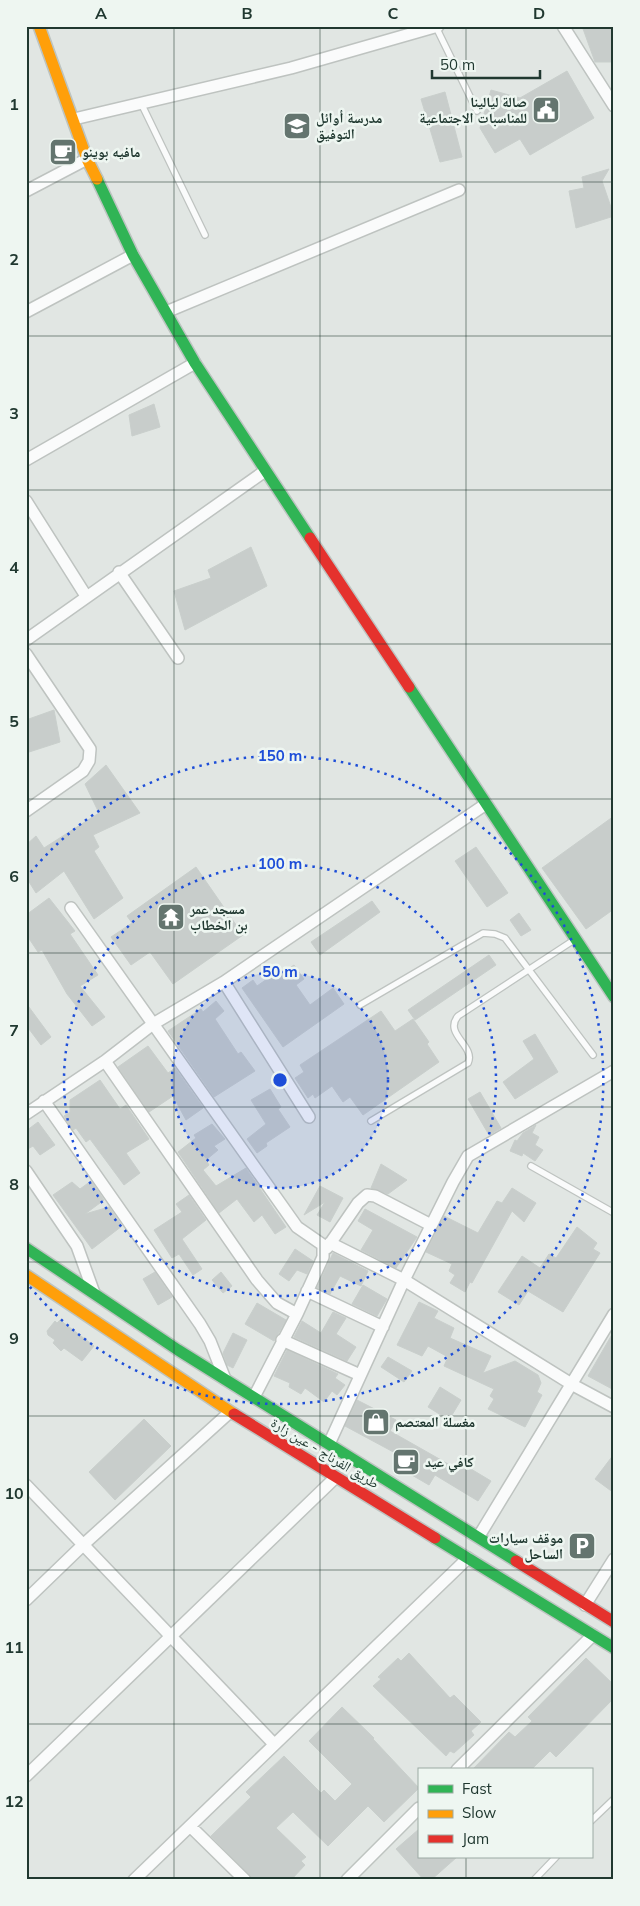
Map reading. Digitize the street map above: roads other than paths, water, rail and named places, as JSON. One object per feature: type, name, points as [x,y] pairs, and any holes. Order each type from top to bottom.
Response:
[{"type":"main road","points":[[39,26],[87,159],[133,255],[195,364],[614,996]]},
{"type":"main road","name":"طريق الفرناج - عين زارة","points":[[26,1248],[226,1381],[479,1536],[614,1622]]},
{"type":"main road","name":"طريق الفرناج - عين زارة","points":[[26,1275],[127,1341],[230,1412],[614,1648]]},
{"type":"street","points":[[563,26],[614,106]]},
{"type":"street","points":[[74,119],[291,68],[437,27]]},
{"type":"street","points":[[26,191],[87,159]]},
{"type":"street","points":[[166,312],[459,190]]},
{"type":"street","points":[[26,312],[133,255]]},
{"type":"street","points":[[26,460],[195,364]]},
{"type":"street","points":[[26,640],[119,572],[265,471]]},
{"type":"street","points":[[26,501],[86,596]]},
{"type":"street","points":[[119,572],[178,658]]},
{"type":"street","points":[[26,654],[90,749],[89,761],[83,771],[26,811]]},
{"type":"street","points":[[26,1114],[44,1100],[105,1061],[153,1024],[224,982],[486,804]]},
{"type":"street","points":[[71,908],[298,1227],[316,1238],[323,1246],[404,1280],[573,1385],[614,1407]]},
{"type":"street","points":[[224,982],[309,1117]]},
{"type":"street","points":[[105,1061],[257,1280],[277,1303],[297,1314]]},
{"type":"street","points":[[329,1444],[404,1280],[457,1174],[468,1156],[614,1071]]},
{"type":"street","points":[[44,1100],[200,1324],[210,1341],[226,1381]]},
{"type":"street","points":[[26,1171],[77,1246],[94,1294]]},
{"type":"street","points":[[254,1397],[297,1314],[327,1247],[358,1204],[367,1195],[375,1196],[431,1226]]},
{"type":"street","points":[[307,1291],[383,1327]]},
{"type":"street","points":[[479,1536],[573,1385],[614,1314]]},
{"type":"street","points":[[282,1340],[360,1375]]},
{"type":"street","points":[[26,1600],[84,1544],[230,1412]]},
{"type":"street","points":[[26,1776],[336,1477]]},
{"type":"street","points":[[26,1485],[172,1635],[274,1744]]},
{"type":"street","points":[[134,1880],[468,1558]]},
{"type":"street","points":[[586,1605],[614,1559]]},
{"type":"street","points":[[459,1768],[593,1635]]},
{"type":"street","points":[[347,1880],[418,1809]]},
{"type":"street","points":[[190,1826],[245,1880]]},
{"type":"lane","points":[[437,27],[477,111]]},
{"type":"lane","points":[[141,103],[205,235]]},
{"type":"lane","points":[[360,1005],[483,933],[495,934],[505,938],[593,1055]]},
{"type":"lane","points":[[371,1121],[468,1063],[469,1054],[453,1028],[453,1022],[458,1016],[576,939]]},
{"type":"lane","points":[[532,1166],[614,1213]]},
{"type":"lane","points":[[592,1820],[614,1798]]},
{"type":"lane","points":[[534,1880],[555,1858]]},
{"type":"place","name":"صالة ليالينا للمناسبات الاجتماعية","points":[[546,110]]},
{"type":"place","name":"مدرسة أوائل التوفيق","points":[[297,126]]},
{"type":"place","name":"مافيه بوينو","points":[[63,152]]},
{"type":"place","name":"مسجد عمر بن الخطاب","points":[[171,917]]},
{"type":"place","name":"مغسلة المعتصم","points":[[376,1422]]},
{"type":"place","name":"كافي عيد","points":[[406,1462]]},
{"type":"place","name":"موقف سيارات الساحل","points":[[582,1546]]}]
